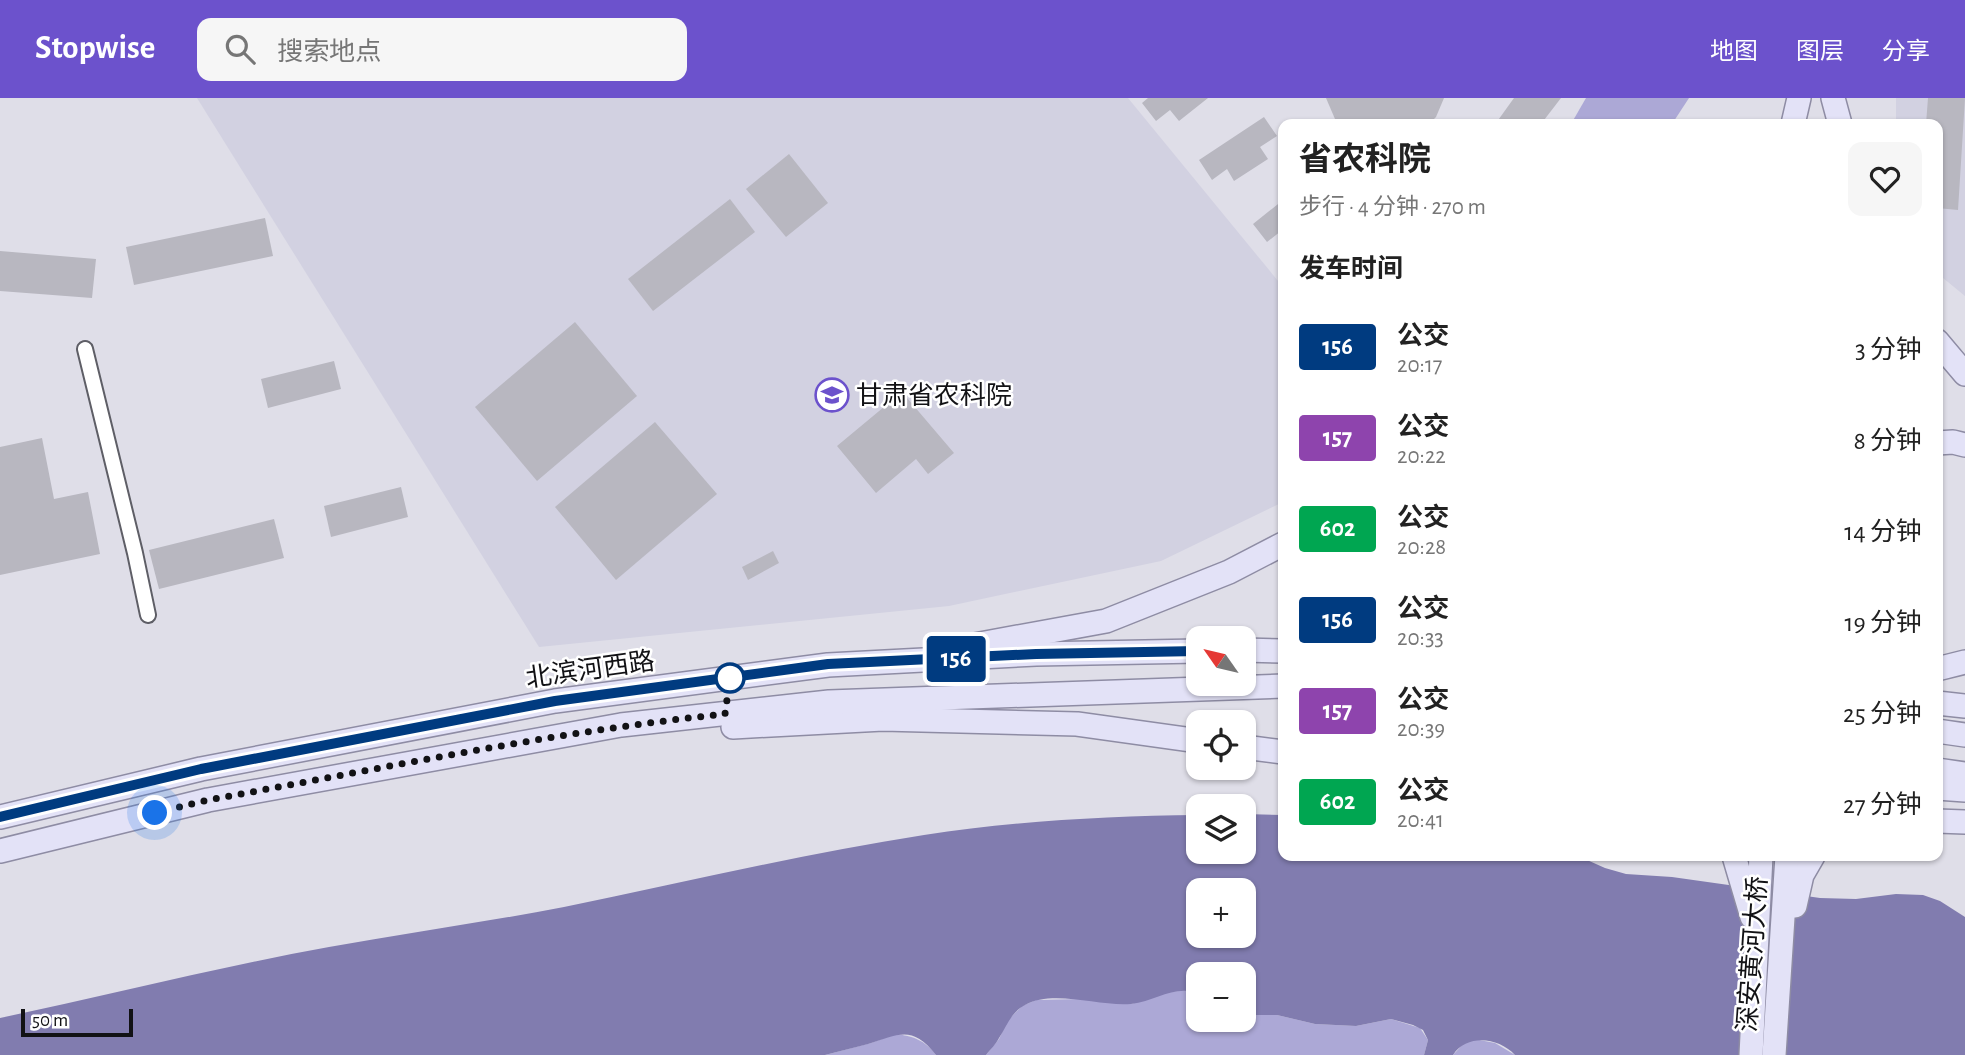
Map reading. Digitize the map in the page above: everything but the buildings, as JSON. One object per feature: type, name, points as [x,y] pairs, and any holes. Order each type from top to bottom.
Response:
[{"type":"main road","points":[[1794,119],[1799,98]]},
{"type":"main road","points":[[1807,119],[1809,98]]},
{"type":"main road","points":[[1832,119],[1833,98]]},
{"type":"main road","points":[[1833,98],[1839,119]]},
{"type":"main road","points":[[1943,331],[1965,354]]},
{"type":"main road","points":[[1943,348],[1965,374]]},
{"type":"main road","points":[[1943,443],[1965,445]]},
{"type":"main road","points":[[880,662],[1106,621],[1229,572],[1278,547]]},
{"type":"main road","points":[[1256,650],[1278,651]]},
{"type":"main road","name":"北滨河西路","points":[[0,817],[201,769],[555,701],[828,664],[1036,654],[1186,651]]},
{"type":"main road","points":[[1943,668],[1965,662]]},
{"type":"main road","points":[[0,851],[208,800],[621,725],[829,702],[1278,686]]},
{"type":"main road","points":[[1943,704],[1965,706]]},
{"type":"main road","points":[[621,725],[691,729],[883,719],[1077,724],[1186,739]]},
{"type":"main road","points":[[1943,732],[1965,734]]},
{"type":"main road","points":[[1256,749],[1278,751]]},
{"type":"main road","points":[[1943,771],[1965,774]]},
{"type":"main road","points":[[1943,788],[1965,790]]},
{"type":"main road","points":[[1943,821],[1965,821]]},
{"type":"main road","points":[[1735,861],[1757,937]]},
{"type":"main road","name":"深安黄河大桥","points":[[1751,1055],[1761,861]]},
{"type":"main road","name":"深安黄河大桥","points":[[1774,1055],[1787,861]]},
{"type":"main road","points":[[1779,977],[1802,876],[1810,861]]},
{"type":"street","points":[[85,349],[148,615]]},
{"type":"shaded area","name":"甘肃省农科院","points":[[197,98],[1128,98],[1278,281],[1278,504],[1161,561],[949,606],[539,647]]},
{"type":"shaded area","points":[[1586,98],[1689,98],[1675,119],[1574,119]]},
{"type":"shaded area","points":[[1896,98],[1965,98],[1965,296],[1943,278],[1943,119],[1896,119]]},
{"type":"shaded area","points":[[1256,814],[1278,815],[1278,861],[1589,861],[1626,874],[1672,877],[1820,898],[1923,895],[1940,901],[1965,917],[1965,1055],[1515,1055],[1500,1044],[1483,1040],[1466,1044],[1453,1055],[1424,1055],[1428,1040],[1423,1030],[1391,1019],[1356,1026],[1315,1024],[1277,1015],[1256,1015],[1256,962],[1186,962],[1186,991],[1131,1004],[1063,998],[1036,1000],[1025,1005],[1016,1011],[986,1055],[936,1055],[919,1039],[904,1034],[825,1055],[0,1055],[0,1018],[206,972],[358,942],[564,907],[924,835],[993,826],[1186,815],[1186,864],[1256,864]]},
{"type":"shaded area","points":[[1186,990],[1186,1032],[1256,1032],[1256,1015],[1277,1015],[1315,1024],[1356,1026],[1391,1019],[1420,1028],[1428,1040],[1424,1055],[986,1055],[999,1039],[1008,1020],[1022,1006],[1036,1000],[1081,999],[1131,1004],[1169,992]]},
{"type":"shaded area","points":[[895,1034],[918,1040],[936,1055],[825,1055],[871,1043]]},
{"type":"shaded area","points":[[1474,1039],[1495,1043],[1515,1055],[1453,1055],[1464,1043]]},
{"type":"bus line","name":"156","points":[[0,817],[201,769],[555,701],[828,664],[1036,654],[1186,651]]},
{"type":"place","name":"甘肃省农科院","points":[[832,395]]},
{"type":"route","points":[[155,813],[208,800],[538,739],[621,725],[725,714],[730,678]]}]
